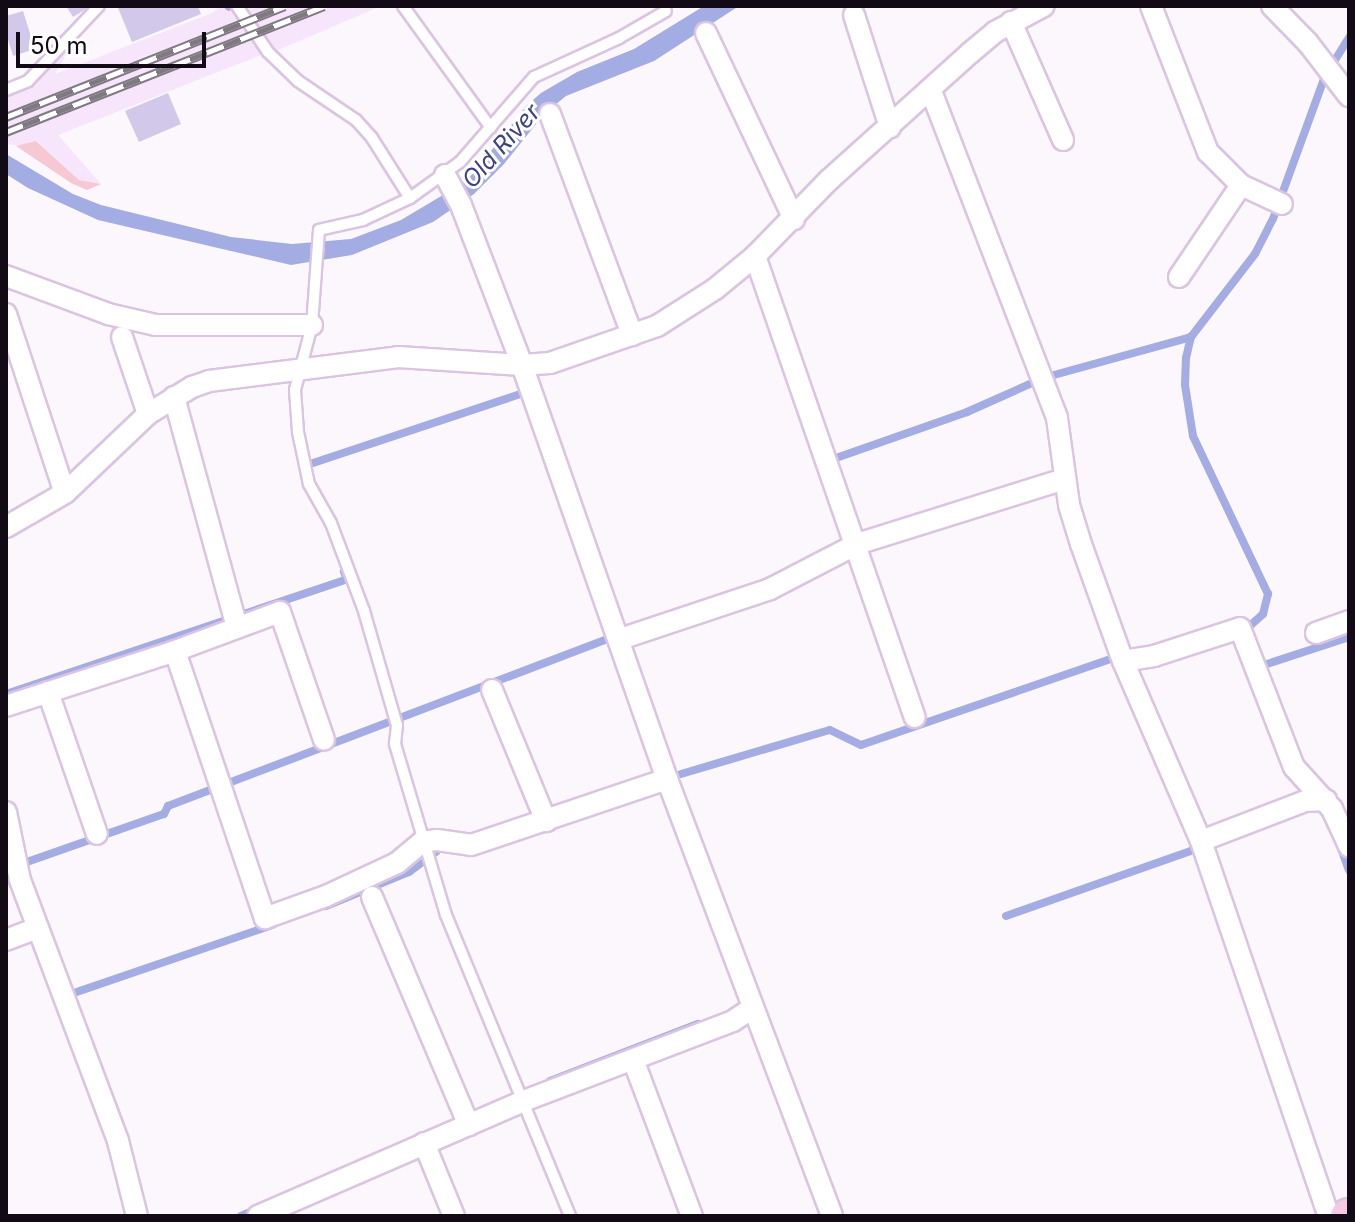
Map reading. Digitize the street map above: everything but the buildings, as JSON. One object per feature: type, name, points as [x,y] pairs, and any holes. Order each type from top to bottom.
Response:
[{"type":"street","points":[[6,527],[65,493],[148,414],[174,397],[209,381],[398,357],[522,365],[550,363],[632,335],[683,311],[755,256],[829,180],[970,53],[1011,22],[1044,6]]},
{"type":"street","points":[[1151,6],[1208,152],[1241,185],[1282,204]]},
{"type":"street","points":[[1272,6],[1308,43],[1349,96]]},
{"type":"street","points":[[854,15],[890,127]]},
{"type":"street","points":[[1011,22],[1063,140]]},
{"type":"street","points":[[706,33],[794,219]]},
{"type":"street","points":[[931,91],[1057,418],[1064,479],[1077,531],[1123,661],[1201,841],[1329,1216]]},
{"type":"street","points":[[550,114],[632,335]]},
{"type":"street","points":[[448,180],[461,205],[522,365],[667,779],[832,1216]]},
{"type":"street","points":[[1179,277],[1241,185]]},
{"type":"street","points":[[755,256],[915,717]]},
{"type":"street","points":[[6,276],[108,314],[156,325],[312,325]]},
{"type":"street","points":[[6,314],[65,493]]},
{"type":"street","points":[[122,337],[148,414]]},
{"type":"street","points":[[174,397],[237,628]]},
{"type":"street","points":[[620,639],[770,589],[857,544],[1064,479]]},
{"type":"street","points":[[6,706],[175,651],[280,612],[324,740]]},
{"type":"street","points":[[1316,633],[1349,621]]},
{"type":"street","points":[[1123,661],[1154,656],[1240,628],[1294,767],[1305,783],[1326,800],[1348,841]]},
{"type":"street","points":[[175,651],[265,918],[326,896],[397,863],[422,842],[437,840],[471,845],[667,779]]},
{"type":"street","points":[[492,690],[546,821]]},
{"type":"street","points":[[48,692],[97,834]]},
{"type":"street","points":[[1201,841],[1305,801],[1326,800]]},
{"type":"street","points":[[6,812],[12,863],[118,1141],[137,1216]]},
{"type":"street","points":[[372,897],[469,1125]]},
{"type":"street","points":[[6,940],[38,928]]},
{"type":"street","points":[[258,1216],[521,1102],[634,1062],[733,1021],[752,1008]]},
{"type":"street","points":[[634,1062],[692,1216]]},
{"type":"street","points":[[424,1143],[454,1216]]},
{"type":"lane","points":[[6,90],[28,81],[99,6]]},
{"type":"lane","points":[[237,6],[268,52],[298,81],[356,120],[372,138],[410,198]]},
{"type":"lane","points":[[403,6],[491,128]]},
{"type":"lane","points":[[570,1216],[446,915],[395,744],[397,725],[364,611],[331,523],[309,484],[298,432],[295,390],[312,325],[319,230],[363,220],[448,180],[512,98],[534,77],[630,33],[666,11]]},
{"type":"shaded area","points":[[221,6],[228,7],[261,55],[58,135],[101,184],[79,180],[37,141],[23,146],[6,144],[6,90],[81,28],[55,74],[212,13]]},
{"type":"shaded area","points":[[243,6],[381,6],[276,51]]},
{"type":"shaded area","points":[[36,141],[79,180],[101,184],[87,190],[71,183],[16,146]]},
{"type":"water","name":"Old River","points":[[704,6],[739,6],[654,61],[566,96],[544,114],[504,164],[474,194],[433,222],[352,255],[291,265],[98,220],[28,188],[6,174],[6,154],[73,194],[101,205],[231,237],[292,244],[351,239],[401,220],[458,186],[474,173],[526,106],[541,93],[577,72],[634,49]]},
{"type":"waterway","points":[[1330,68],[1349,38]]},
{"type":"waterway","points":[[1243,632],[1263,614],[1268,594],[1193,436],[1185,385],[1186,358],[1191,337],[1255,254],[1273,219],[1326,73]]},
{"type":"waterway","points":[[1054,375],[1191,337]]},
{"type":"waterway","points":[[836,458],[967,412],[1030,384]]},
{"type":"waterway","points":[[309,472],[307,465],[521,394]]},
{"type":"waterway","points":[[6,694],[347,579],[344,572]]},
{"type":"waterway","points":[[24,863],[164,814],[168,806],[612,637]]},
{"type":"waterway","points":[[1259,660],[1261,666],[1349,637]]},
{"type":"waterway","points":[[681,774],[830,730],[861,745],[1111,659]]},
{"type":"waterway","points":[[1339,843],[1349,870]]},
{"type":"waterway","points":[[1006,916],[1196,849]]},
{"type":"waterway","points":[[326,906],[409,872],[437,851]]},
{"type":"waterway","points":[[65,996],[272,925]]},
{"type":"waterway","points":[[550,1081],[698,1024]]},
{"type":"waterway","points":[[241,1216],[259,1208]]},
{"type":"railway","points":[[6,117],[285,6]]},
{"type":"railway","points":[[6,132],[324,6]]}]
